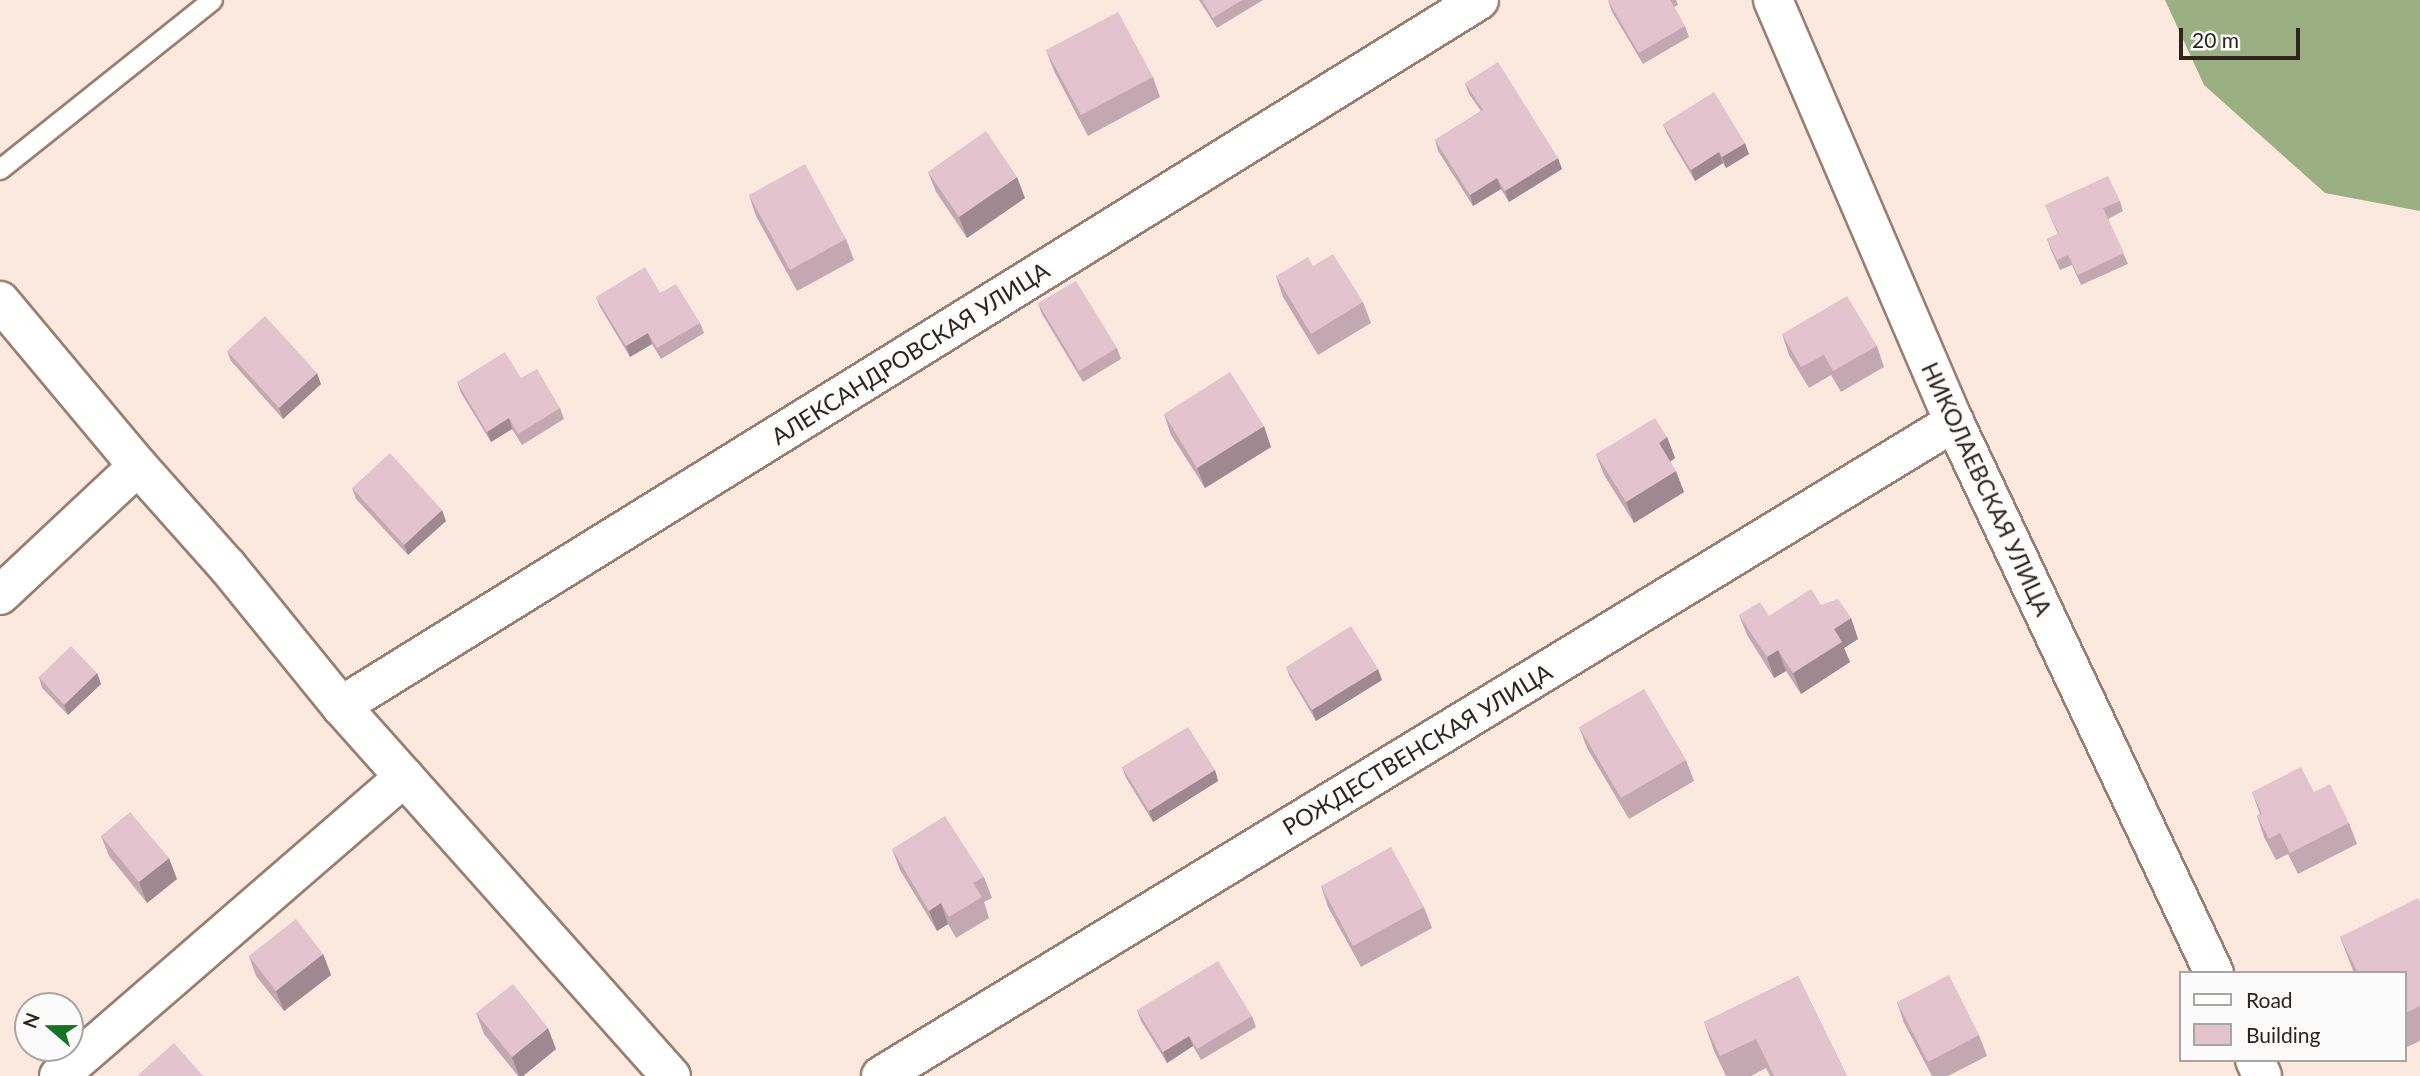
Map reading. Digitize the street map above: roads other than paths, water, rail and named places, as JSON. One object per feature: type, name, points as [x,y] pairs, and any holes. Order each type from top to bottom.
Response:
[{"type":"street","name":"АЛЕКСАНДРОВСКАЯ УЛИЦА","points":[[341,706],[1479,0]]},
{"type":"street","name":"НИКОЛАЕВСКАЯ УЛИЦА","points":[[1773,0],[1954,422],[2213,971]]},
{"type":"street","points":[[0,301],[138,466],[228,567],[341,706],[671,1076]]},
{"type":"street","name":"РОЖДЕСТВЕНСКАЯ УЛИЦА","points":[[881,1076],[1954,422]]},
{"type":"street","points":[[0,595],[138,466]]},
{"type":"street","points":[[60,1076],[404,777]]},
{"type":"lane","points":[[0,169],[212,0]]}]
